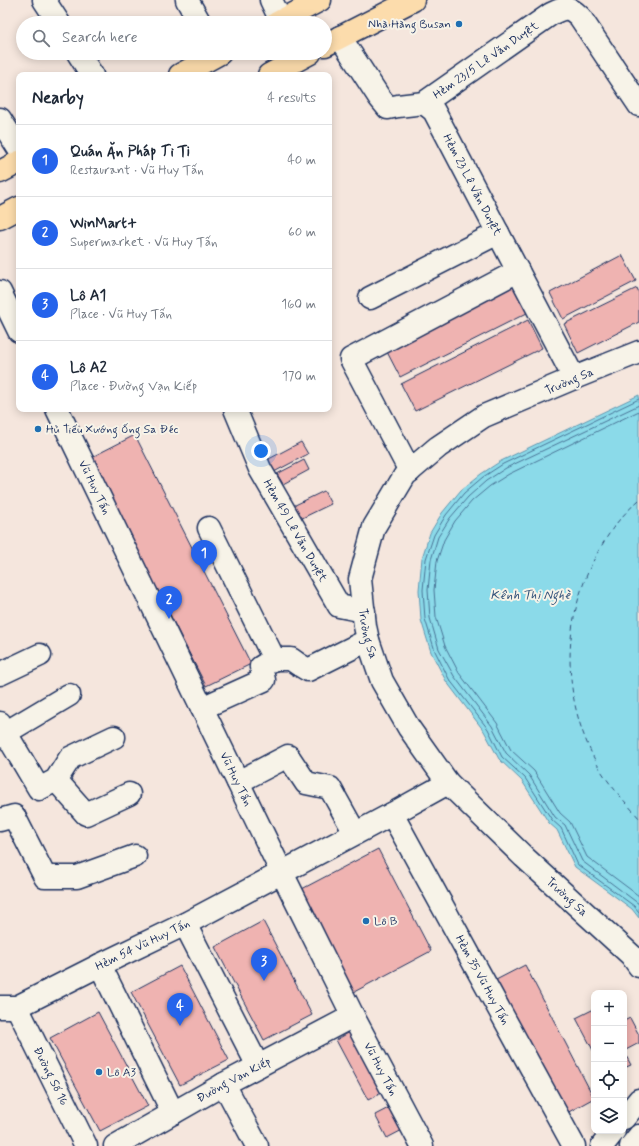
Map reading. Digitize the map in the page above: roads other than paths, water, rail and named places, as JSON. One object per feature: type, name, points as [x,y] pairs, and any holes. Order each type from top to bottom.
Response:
[{"type":"main road","points":[[290,16],[320,0]]},
{"type":"main road","points":[[333,41],[413,0]]},
{"type":"main road","points":[[185,72],[207,60]]},
{"type":"main road","points":[[275,72],[297,60]]},
{"type":"main road","points":[[0,172],[16,164]]},
{"type":"main road","points":[[0,218],[16,210]]},
{"type":"street","points":[[44,0],[54,16]]},
{"type":"street","points":[[187,0],[196,16]]},
{"type":"street","points":[[270,0],[277,16]]},
{"type":"street","name":"Hẻm 23/5 Lê Văn Duyệt","points":[[424,103],[551,14],[560,9],[567,8],[574,11],[580,17],[639,105]]},
{"type":"street","points":[[333,41],[388,108],[424,103]]},
{"type":"street","points":[[82,60],[90,72]]},
{"type":"street","name":"Hẻm 23 Lê Văn Duyệt","points":[[424,103],[434,111],[574,378]]},
{"type":"street","points":[[0,119],[16,145]]},
{"type":"street","points":[[370,298],[498,233]]},
{"type":"street","points":[[410,471],[350,359],[518,271]]},
{"type":"street","points":[[0,292],[16,325]]},
{"type":"street","name":"Trường Sa","points":[[639,352],[484,416],[438,447],[406,475],[374,526],[360,579],[368,640],[382,681],[409,728],[448,783],[524,857],[631,955],[639,966]]},
{"type":"street","name":"Vũ Huy Tấn","points":[[58,412],[282,873],[353,1016],[422,1146]]},
{"type":"street","name":"Hẻm 49 Lê Văn Duyệt","points":[[236,412],[260,469],[339,606],[364,611]]},
{"type":"street","points":[[209,528],[274,659]]},
{"type":"street","points":[[202,708],[264,680],[261,667],[274,659],[291,659],[308,670],[368,640]]},
{"type":"street","points":[[0,674],[40,656]]},
{"type":"street","points":[[69,695],[2,731],[38,789],[56,780],[70,758],[114,737]]},
{"type":"street","points":[[238,782],[288,756],[306,782],[330,788],[355,834]]},
{"type":"street","points":[[56,780],[86,814],[129,794]]},
{"type":"street","name":"Hẻm 54 Vũ Huy Tấn","points":[[9,1007],[185,924],[448,783]]},
{"type":"street","name":"Hẻm 35 Vũ Huy Tấn","points":[[392,814],[574,1146]]},
{"type":"street","points":[[0,820],[14,816],[45,877],[77,877],[135,856]]},
{"type":"street","points":[[185,924],[258,1066]]},
{"type":"street","points":[[100,964],[173,1113]]},
{"type":"street","name":"Đường Số 16","points":[[9,1007],[86,1146]]},
{"type":"street","name":"Đường Vạn Kiếp","points":[[115,1146],[224,1084],[353,1016]]},
{"type":"street","points":[[224,1084],[257,1146]]},
{"type":"street","points":[[627,1114],[639,1100]]},
{"type":"street","points":[[602,1146],[612,1134]]},
{"type":"street","points":[[631,1146],[639,1136]]},
{"type":"water","name":"Kênh Thị Nghè","points":[[639,395],[639,918],[632,909],[575,867],[557,830],[549,823],[522,781],[499,759],[484,731],[446,681],[431,652],[421,620],[419,590],[422,558],[430,533],[442,513],[461,490],[481,474],[501,461]]},
{"type":"place","name":"Nhà Hàng Busan","points":[[459,24]]},
{"type":"place","name":"Hủ Tiếu Xướng Ống Sa Đéc","points":[[38,429]]},
{"type":"place","name":"Quán Ăn Pháp Ti Ti","points":[[204,573]]},
{"type":"place","name":"WinMart+","points":[[169,619]]},
{"type":"place","name":"Lô B","points":[[366,921]]},
{"type":"place","name":"Lô A1","points":[[264,981]]},
{"type":"place","name":"Lô A2","points":[[180,1026]]},
{"type":"place","name":"Lô A3","points":[[99,1072]]}]
